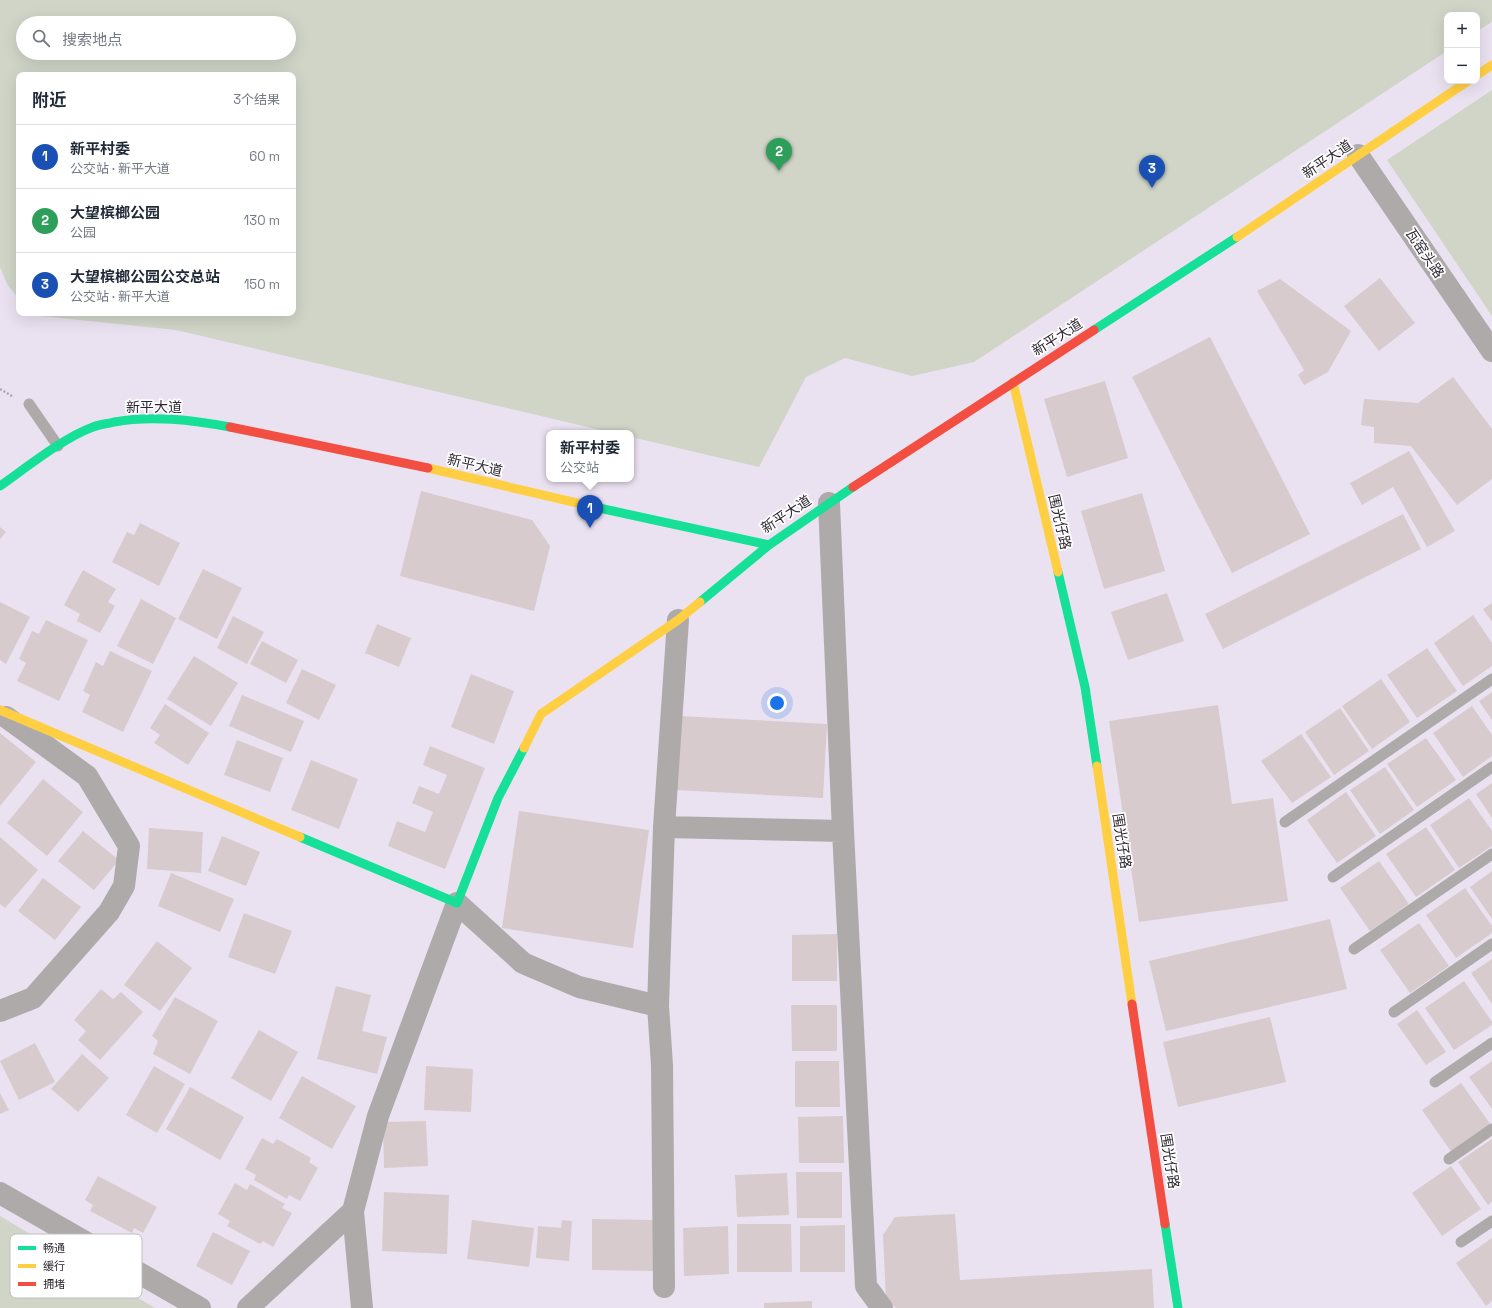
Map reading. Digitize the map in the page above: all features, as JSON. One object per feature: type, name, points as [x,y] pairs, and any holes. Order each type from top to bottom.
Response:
[{"type":"street","points":[[1480,73],[1492,65]]},
{"type":"street","name":"新平大道","points":[[0,486],[58,446],[96,425],[126,419],[184,420],[230,427],[408,463],[690,530],[769,545],[829,503],[1121,313],[1464,84]]},
{"type":"street","name":"瓦窑头路","points":[[1358,155],[1492,351]]},
{"type":"street","name":"围光仔路","points":[[1013,382],[1085,687],[1178,1308]]},
{"type":"street","points":[[829,503],[843,831],[866,1286],[882,1308]]},
{"type":"street","points":[[362,1308],[353,1211],[378,1116],[457,903],[498,798],[541,714],[678,620],[769,545]]},
{"type":"street","points":[[664,1287],[662,1065],[658,1006],[664,827],[678,620]]},
{"type":"street","points":[[0,712],[457,903],[523,963],[579,987],[658,1006]]},
{"type":"street","points":[[0,712],[87,776],[129,846],[124,886],[109,912],[32,998],[0,1011]]},
{"type":"street","points":[[664,827],[843,831]]},
{"type":"street","points":[[0,1193],[71,1234]]},
{"type":"street","points":[[248,1308],[353,1211]]},
{"type":"street","points":[[142,1275],[200,1308]]},
{"type":"lane","points":[[29,404],[58,446]]},
{"type":"lane","points":[[1285,822],[1492,679]]},
{"type":"lane","points":[[1333,877],[1492,767]]},
{"type":"lane","points":[[1354,949],[1492,854]]},
{"type":"lane","points":[[1394,1012],[1492,944]]},
{"type":"lane","points":[[1435,1082],[1492,1043]]},
{"type":"lane","points":[[1449,1159],[1492,1129]]},
{"type":"lane","points":[[1461,1242],[1492,1220]]},
{"type":"shaded area","points":[[0,0],[1492,0],[1492,22],[1480,29],[1480,12],[1444,12],[1444,53],[974,362],[912,376],[845,358],[806,377],[759,467],[634,438],[634,430],[600,430],[176,330],[41,316],[296,316],[296,72],[16,72],[16,295],[7,284],[0,267]]},
{"type":"shaded area","points":[[1492,90],[1492,316],[1387,160]]},
{"type":"shaded area","points":[[0,1216],[30,1234],[10,1234],[10,1298],[138,1298],[155,1308],[0,1308]]},
{"type":"building","points":[[1380,278],[1415,323],[1379,351],[1344,306]]},
{"type":"building","points":[[1280,279],[1351,331],[1328,372],[1304,385],[1298,375],[1304,370],[1257,291]]},
{"type":"building","points":[[1210,337],[1310,534],[1232,573],[1132,377]]},
{"type":"building","points":[[1453,377],[1492,429],[1492,479],[1457,505],[1411,446],[1374,443],[1374,427],[1361,425],[1364,399],[1418,403]]},
{"type":"building","points":[[1105,381],[1128,458],[1067,477],[1044,399]]},
{"type":"building","points":[[1409,451],[1455,531],[1427,547],[1393,487],[1362,505],[1350,483]]},
{"type":"building","points":[[421,491],[532,520],[550,546],[534,611],[400,576]]},
{"type":"building","points":[[1142,493],[1165,571],[1104,589],[1081,511]]},
{"type":"building","points":[[1403,514],[1421,549],[1223,649],[1205,614]]},
{"type":"building","points":[[140,523],[180,543],[159,586],[112,562],[127,532],[134,535]]},
{"type":"building","points":[[0,527],[6,532],[0,539]]},
{"type":"building","points":[[203,569],[242,588],[217,639],[178,619]]},
{"type":"building","points":[[83,570],[116,589],[108,602],[115,606],[100,633],[77,621],[80,614],[64,605]]},
{"type":"building","points":[[1167,593],[1184,641],[1128,660],[1111,612]]},
{"type":"building","points":[[141,599],[176,618],[153,664],[117,646]]},
{"type":"building","points":[[0,602],[30,617],[6,664],[0,660]]},
{"type":"building","points":[[1492,603],[1492,622],[1483,609]]},
{"type":"building","points":[[1473,615],[1492,643],[1492,666],[1463,686],[1434,643]]},
{"type":"building","points":[[233,616],[264,632],[247,664],[217,648]]},
{"type":"building","points":[[46,620],[88,640],[59,701],[17,681],[26,663],[19,659],[32,631],[39,634]]},
{"type":"building","points":[[377,624],[411,638],[399,667],[365,653]]},
{"type":"building","points":[[262,641],[298,660],[286,683],[250,664]]},
{"type":"building","points":[[1427,648],[1457,691],[1417,718],[1387,675]]},
{"type":"building","points":[[110,651],[152,671],[123,732],[82,712],[90,695],[83,691],[96,662],[103,666]]},
{"type":"building","points":[[194,656],[238,683],[211,726],[167,699]]},
{"type":"building","points":[[302,669],[336,685],[319,720],[286,703]]},
{"type":"building","points":[[471,674],[514,691],[494,744],[451,727]]},
{"type":"building","points":[[1381,679],[1410,722],[1372,749],[1342,706]]},
{"type":"building","points":[[1492,692],[1492,720],[1479,701]]},
{"type":"building","points":[[242,695],[304,721],[291,752],[229,726]]},
{"type":"building","points":[[165,704],[209,733],[188,765],[154,743],[160,735],[150,728]]},
{"type":"building","points":[[1218,705],[1232,804],[1273,798],[1288,901],[1139,922],[1109,721]]},
{"type":"building","points":[[1472,706],[1492,735],[1492,756],[1463,777],[1433,733]]},
{"type":"building","points":[[1340,708],[1369,751],[1334,775],[1305,732]]},
{"type":"building","points":[[680,716],[827,724],[823,798],[676,790]]},
{"type":"building","points":[[0,733],[36,762],[0,806]]},
{"type":"building","points":[[1301,734],[1331,777],[1292,803],[1261,761]]},
{"type":"building","points":[[1426,738],[1456,780],[1417,807],[1387,764]]},
{"type":"building","points":[[237,740],[283,758],[270,792],[224,775]]},
{"type":"building","points":[[430,746],[485,768],[445,869],[388,846],[397,821],[425,832],[433,812],[412,803],[419,786],[439,794],[447,775],[423,765]]},
{"type":"building","points":[[311,760],[358,779],[339,829],[291,810]]},
{"type":"building","points":[[1385,767],[1414,810],[1380,834],[1350,790]]},
{"type":"building","points":[[43,779],[83,812],[47,856],[7,823]]},
{"type":"building","points":[[1492,783],[1492,818],[1476,794]]},
{"type":"building","points":[[1346,792],[1376,836],[1337,863],[1307,820]]},
{"type":"building","points":[[1469,798],[1492,831],[1492,846],[1459,868],[1430,825]]},
{"type":"building","points":[[519,811],[649,830],[633,948],[502,928]]},
{"type":"building","points":[[1426,827],[1455,870],[1416,897],[1386,854]]},
{"type":"building","points":[[149,828],[203,832],[201,873],[147,869]]},
{"type":"building","points":[[83,831],[119,860],[94,890],[58,861]]},
{"type":"building","points":[[222,836],[260,852],[246,886],[208,871]]},
{"type":"building","points":[[0,837],[38,870],[5,908],[0,904]]},
{"type":"building","points":[[1379,861],[1409,904],[1370,931],[1340,888]]},
{"type":"building","points":[[1492,871],[1492,919],[1470,887]]},
{"type":"building","points":[[171,873],[234,899],[220,932],[158,906]]},
{"type":"building","points":[[43,878],[81,907],[55,940],[18,911]]},
{"type":"building","points":[[1465,888],[1492,926],[1492,933],[1456,958],[1426,915]]},
{"type":"building","points":[[244,913],[292,931],[275,974],[228,957]]},
{"type":"building","points":[[1330,919],[1347,989],[1166,1031],[1149,961]]},
{"type":"building","points":[[1419,923],[1449,966],[1410,993],[1380,950]]},
{"type":"building","points":[[837,934],[837,981],[792,981],[792,935]]},
{"type":"building","points":[[157,941],[192,968],[160,1011],[124,985]]},
{"type":"building","points":[[1492,959],[1492,1004],[1471,973]]},
{"type":"building","points":[[1464,981],[1492,1022],[1492,1025],[1454,1050],[1425,1008]]},
{"type":"building","points":[[336,986],[371,995],[362,1031],[387,1037],[377,1074],[317,1059]]},
{"type":"building","points":[[101,989],[113,999],[121,992],[143,1012],[100,1060],[78,1040],[86,1031],[74,1020]]},
{"type":"building","points":[[175,997],[218,1021],[190,1074],[153,1054],[158,1041],[152,1036]]},
{"type":"building","points":[[791,1005],[837,1005],[837,1051],[792,1051]]},
{"type":"building","points":[[1417,1010],[1446,1052],[1426,1065],[1397,1024]]},
{"type":"building","points":[[1270,1017],[1286,1082],[1178,1107],[1163,1042]]},
{"type":"building","points":[[259,1030],[298,1052],[271,1101],[231,1078]]},
{"type":"building","points":[[35,1043],[55,1082],[19,1100],[0,1061]]},
{"type":"building","points":[[82,1054],[109,1078],[78,1112],[51,1089]]},
{"type":"building","points":[[795,1061],[839,1061],[840,1107],[795,1107]]},
{"type":"building","points":[[1492,1061],[1492,1109],[1469,1077]]},
{"type":"building","points":[[154,1066],[185,1084],[157,1133],[126,1115]]},
{"type":"building","points":[[426,1066],[473,1069],[471,1112],[424,1110]]},
{"type":"building","points":[[302,1076],[356,1106],[332,1149],[279,1118]]},
{"type":"building","points":[[1461,1083],[1491,1125],[1452,1153],[1422,1110]]},
{"type":"building","points":[[190,1087],[244,1117],[220,1160],[166,1129]]},
{"type":"building","points":[[0,1093],[9,1110],[0,1114]]},
{"type":"building","points":[[843,1116],[844,1163],[799,1163],[798,1117]]},
{"type":"building","points":[[426,1121],[428,1166],[384,1168],[383,1122]]},
{"type":"building","points":[[262,1138],[273,1144],[277,1139],[311,1158],[309,1162],[318,1168],[300,1201],[289,1195],[287,1199],[254,1180],[256,1175],[245,1169]]},
{"type":"building","points":[[1492,1139],[1492,1202],[1488,1205],[1458,1162]]},
{"type":"building","points":[[1451,1166],[1481,1209],[1442,1236],[1412,1193]]},
{"type":"building","points":[[796,1172],[842,1172],[842,1218],[797,1218]]},
{"type":"building","points":[[787,1173],[789,1215],[737,1217],[735,1175]]},
{"type":"building","points":[[98,1176],[157,1207],[143,1233],[134,1228],[132,1233],[90,1211],[93,1205],[85,1200]]},
{"type":"building","points":[[235,1183],[247,1190],[250,1184],[285,1204],[282,1208],[292,1213],[273,1247],[263,1241],[260,1244],[227,1226],[230,1221],[218,1214]]},
{"type":"building","points":[[384,1192],[449,1195],[447,1254],[382,1251]]},
{"type":"building","points":[[955,1214],[960,1280],[1152,1269],[1154,1308],[896,1308],[886,1298],[883,1235],[895,1217]]},
{"type":"building","points":[[592,1219],[653,1220],[653,1271],[592,1270]]},
{"type":"building","points":[[472,1220],[534,1228],[529,1267],[467,1259]]},
{"type":"building","points":[[562,1220],[572,1221],[569,1261],[536,1258],[538,1226],[561,1228]]},
{"type":"building","points":[[737,1224],[791,1224],[792,1272],[737,1272]]},
{"type":"building","points":[[845,1225],[845,1272],[800,1272],[800,1226]]},
{"type":"building","points":[[728,1226],[729,1274],[684,1276],[683,1228]]},
{"type":"building","points":[[213,1232],[250,1251],[232,1285],[196,1266]]},
{"type":"building","points":[[1492,1238],[1492,1301],[1486,1306],[1456,1263]]},
{"type":"building","points":[[812,1301],[812,1308],[764,1308],[764,1303]]},
{"type":"traffic: fast","points":[[1094,330],[1237,237]]},
{"type":"traffic: fast","points":[[0,486],[58,445],[81,432],[98,425],[128,420],[172,419],[230,427]]},
{"type":"traffic: fast","points":[[590,506],[769,545],[853,487]]},
{"type":"traffic: fast","points":[[700,602],[769,545]]},
{"type":"traffic: fast","points":[[1058,572],[1085,687],[1097,766]]},
{"type":"traffic: fast","points":[[300,837],[457,903],[498,798],[524,748]]},
{"type":"traffic: fast","points":[[1165,1224],[1178,1308]]},
{"type":"traffic: slow","points":[[1480,73],[1492,65]]},
{"type":"traffic: slow","points":[[1237,237],[1464,84]]},
{"type":"traffic: slow","points":[[1013,382],[1058,572]]},
{"type":"traffic: slow","points":[[428,468],[590,506]]},
{"type":"traffic: slow","points":[[524,748],[541,714],[678,620],[700,602]]},
{"type":"traffic: slow","points":[[0,710],[300,837]]},
{"type":"traffic: slow","points":[[1097,766],[1132,1004]]},
{"type":"traffic: jam","points":[[853,487],[1094,330]]},
{"type":"traffic: jam","points":[[230,427],[428,468]]},
{"type":"traffic: jam","points":[[1132,1004],[1165,1224]]},
{"type":"place","name":"大望槟榔公园","points":[[779,171]]},
{"type":"place","name":"大望槟榔公园公交总站","points":[[1152,188]]},
{"type":"place","name":"新平村委","points":[[590,528]]}]
